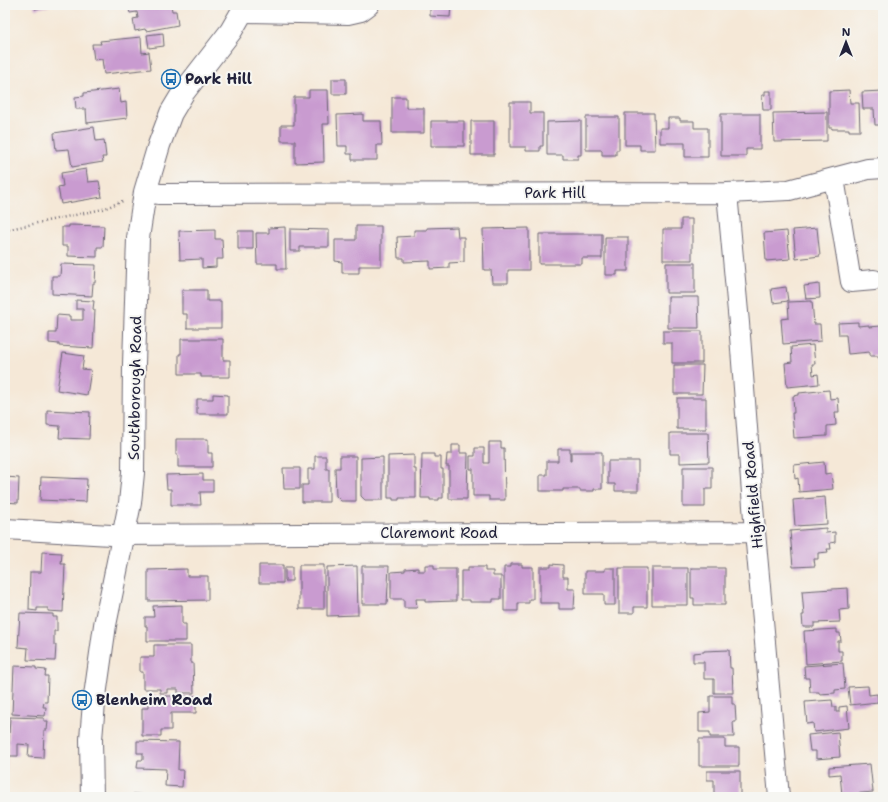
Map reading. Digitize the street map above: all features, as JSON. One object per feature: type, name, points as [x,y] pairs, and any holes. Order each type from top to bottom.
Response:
[{"type":"street","points":[[245,9],[348,14],[361,11],[369,5]]},
{"type":"street","name":"Southborough Road","points":[[92,797],[91,739],[94,703],[106,625],[122,534],[130,502],[134,473],[134,364],[138,245],[145,192],[159,145],[171,112],[183,93],[231,31],[245,9]]},
{"type":"street","name":"Park Hill","points":[[145,192],[160,194],[727,193],[789,190],[868,169],[883,168]]},
{"type":"street","points":[[834,178],[851,282],[874,280]]},
{"type":"street","name":"Highfield Road","points":[[727,193],[779,797]]},
{"type":"street","points":[[5,529],[122,534]]},
{"type":"street","name":"Claremont Road","points":[[122,534],[755,532]]},
{"type":"path","points":[[5,230],[103,209],[145,192]]},
{"type":"building","points":[[34,5],[48,5],[49,6],[35,9]]},
{"type":"building","points":[[136,5],[171,5],[172,11],[176,11],[178,25],[146,31],[145,29],[135,31],[133,19],[138,18],[137,12],[130,13],[128,7]]},
{"type":"building","points":[[430,5],[451,5],[450,17],[430,16]]},
{"type":"building","points":[[750,5],[771,5],[771,8],[750,8]]},
{"type":"building","points":[[163,33],[164,46],[149,48],[147,35]]},
{"type":"building","points":[[141,37],[142,53],[149,52],[151,69],[104,74],[102,59],[94,60],[92,44],[101,44],[100,41]]},
{"type":"building","points":[[332,79],[346,79],[346,94],[332,94]]},
{"type":"building","points":[[119,89],[121,103],[126,102],[127,118],[87,123],[86,109],[76,109],[75,97],[84,96],[84,93]]},
{"type":"building","points":[[309,90],[328,90],[329,124],[323,124],[324,162],[295,163],[295,141],[281,141],[281,125],[294,125],[294,97],[309,97]]},
{"type":"building","points":[[849,90],[850,103],[859,103],[860,131],[829,128],[829,91]]},
{"type":"building","points":[[765,91],[771,91],[771,110],[763,110],[762,95],[765,95]]},
{"type":"building","points":[[883,91],[883,125],[875,125],[874,109],[863,109],[862,92]]},
{"type":"building","points":[[392,97],[406,97],[406,108],[424,108],[424,133],[392,133]]},
{"type":"building","points":[[510,102],[530,102],[530,113],[543,113],[543,146],[540,146],[540,151],[526,151],[526,147],[510,147]]},
{"type":"building","points":[[827,112],[827,141],[774,142],[773,113]]},
{"type":"building","points":[[625,113],[654,113],[655,150],[640,150],[640,145],[625,145]]},
{"type":"building","points":[[363,114],[363,121],[381,121],[382,145],[377,145],[377,160],[352,160],[352,154],[347,154],[347,146],[338,146],[337,115]]},
{"type":"building","points":[[721,114],[760,114],[760,149],[746,149],[746,156],[721,156]]},
{"type":"building","points":[[586,117],[619,117],[619,150],[616,150],[616,155],[602,155],[602,150],[586,150]]},
{"type":"building","points":[[668,118],[680,118],[680,121],[694,121],[694,128],[708,128],[708,157],[685,157],[685,143],[660,143],[660,128],[668,128]]},
{"type":"building","points":[[431,121],[464,121],[464,146],[431,146]]},
{"type":"building","points":[[471,121],[494,121],[494,155],[471,155]]},
{"type":"building","points":[[581,121],[581,155],[578,155],[578,159],[563,159],[563,155],[547,155],[547,122]]},
{"type":"building","points":[[94,127],[96,141],[104,140],[106,157],[102,157],[103,162],[72,167],[69,149],[56,150],[54,133]]},
{"type":"building","points":[[86,169],[88,182],[99,181],[102,197],[61,204],[58,187],[63,186],[61,173]]},
{"type":"building","points":[[681,219],[692,219],[692,260],[663,260],[663,229],[681,229]]},
{"type":"building","points":[[69,225],[104,226],[103,247],[97,247],[97,257],[68,256],[68,246],[62,246],[62,227],[69,227]]},
{"type":"building","points":[[356,226],[381,226],[381,266],[359,266],[359,273],[342,273],[342,262],[335,261],[335,240],[356,240]]},
{"type":"building","points":[[285,227],[286,269],[277,269],[277,264],[257,264],[256,233],[269,233],[269,228]]},
{"type":"building","points":[[457,227],[458,237],[464,237],[464,262],[449,263],[449,268],[430,269],[430,261],[404,262],[404,258],[398,258],[397,237],[414,236],[414,230]]},
{"type":"building","points":[[529,228],[529,270],[508,270],[508,283],[492,283],[491,270],[484,270],[483,229]]},
{"type":"building","points":[[817,228],[820,256],[796,259],[793,230]]},
{"type":"building","points":[[290,229],[329,230],[329,247],[300,247],[300,251],[290,251]]},
{"type":"building","points":[[215,230],[215,239],[222,239],[223,259],[216,259],[216,267],[202,268],[202,259],[180,260],[179,231]]},
{"type":"building","points":[[238,231],[253,231],[253,249],[238,249]]},
{"type":"building","points":[[787,231],[790,259],[766,261],[764,233]]},
{"type":"building","points":[[539,234],[602,234],[602,258],[582,258],[582,264],[539,264]]},
{"type":"building","points":[[605,237],[628,237],[628,271],[617,271],[617,275],[605,275]]},
{"type":"building","points":[[666,263],[695,263],[695,293],[666,293]]},
{"type":"building","points":[[61,264],[96,265],[95,283],[93,283],[92,296],[52,294],[52,276],[60,276]]},
{"type":"building","points":[[819,284],[820,298],[806,299],[804,286]]},
{"type":"building","points":[[786,287],[788,301],[773,303],[771,289]]},
{"type":"building","points":[[182,290],[207,290],[207,301],[221,301],[221,328],[187,328],[187,314],[182,314]]},
{"type":"building","points":[[668,297],[698,297],[699,328],[668,328]]},
{"type":"building","points":[[76,300],[94,301],[93,348],[59,346],[59,344],[49,343],[49,333],[56,333],[57,315],[70,316],[70,320],[83,320],[83,309],[76,309]]},
{"type":"building","points":[[812,301],[814,324],[820,324],[821,341],[783,344],[781,319],[789,318],[788,302]]},
{"type":"building","points":[[858,322],[858,326],[869,325],[869,327],[881,326],[881,323],[883,323],[883,358],[878,358],[878,356],[870,356],[870,352],[848,354],[846,335],[839,335],[838,323]]},
{"type":"building","points":[[663,331],[702,331],[702,363],[672,363],[672,343],[663,343]]},
{"type":"building","points":[[181,339],[223,339],[223,360],[230,360],[230,377],[201,377],[201,374],[179,374]]},
{"type":"building","points":[[813,345],[815,364],[812,364],[813,375],[818,374],[819,384],[787,387],[785,363],[792,362],[791,347]]},
{"type":"building","points":[[63,353],[84,356],[82,369],[91,370],[87,395],[57,390]]},
{"type":"building","points":[[674,365],[703,365],[702,394],[674,394]]},
{"type":"building","points":[[829,390],[830,399],[838,398],[839,412],[835,412],[836,425],[827,426],[827,436],[794,438],[792,413],[794,413],[793,396],[799,395],[799,393]]},
{"type":"building","points":[[213,394],[228,395],[228,414],[197,414],[197,399],[213,399]]},
{"type":"building","points":[[677,398],[706,398],[706,429],[677,429]]},
{"type":"building","points":[[47,410],[90,412],[89,439],[59,438],[60,426],[47,425]]},
{"type":"building","points":[[670,433],[708,433],[709,462],[680,463],[680,454],[670,454]]},
{"type":"building","points":[[176,439],[208,439],[208,453],[212,453],[212,467],[178,467]]},
{"type":"building","points":[[489,442],[501,442],[501,448],[504,448],[505,500],[489,500],[489,496],[473,496],[473,469],[470,469],[470,456],[475,456],[475,448],[484,448],[484,463],[489,463]]},
{"type":"building","points":[[452,445],[460,445],[460,453],[468,453],[467,499],[449,499],[449,466],[446,466],[447,454],[452,454]]},
{"type":"building","points":[[558,449],[570,449],[570,461],[571,452],[602,452],[602,489],[594,489],[594,491],[563,489],[563,491],[540,491],[540,475],[547,475],[547,461],[558,461]]},
{"type":"building","points":[[422,454],[434,454],[434,457],[441,457],[441,469],[443,469],[443,498],[439,498],[439,500],[421,498]]},
{"type":"building","points":[[414,455],[414,469],[416,469],[416,498],[399,498],[399,500],[393,500],[393,498],[388,498],[388,456]]},
{"type":"building","points":[[315,456],[326,456],[326,469],[329,469],[329,502],[302,502],[302,485],[308,485],[308,469],[315,469]]},
{"type":"building","points":[[340,456],[356,456],[356,501],[341,501],[336,496],[335,468],[340,468]]},
{"type":"building","points":[[383,457],[383,500],[365,500],[361,496],[361,458]]},
{"type":"building","points":[[608,461],[638,461],[638,491],[615,491],[615,484],[608,484]]},
{"type":"building","points":[[824,462],[825,474],[831,473],[833,489],[799,492],[798,478],[795,479],[794,465]]},
{"type":"building","points":[[683,467],[712,467],[712,489],[705,489],[705,507],[683,507]]},
{"type":"building","points":[[283,468],[300,468],[300,489],[284,489]]},
{"type":"building","points":[[203,474],[203,480],[213,480],[213,492],[200,492],[201,505],[171,505],[171,489],[167,489],[166,475]]},
{"type":"building","points":[[5,477],[19,478],[18,503],[5,502]]},
{"type":"building","points":[[41,477],[87,479],[86,502],[40,500]]},
{"type":"building","points":[[825,497],[827,524],[795,526],[793,500]]},
{"type":"building","points":[[826,528],[826,533],[835,532],[835,542],[830,543],[831,549],[827,549],[828,552],[818,553],[818,559],[814,559],[815,566],[793,567],[790,531]]},
{"type":"building","points":[[42,552],[62,553],[61,564],[65,564],[63,612],[48,611],[48,608],[37,608],[37,611],[29,610],[30,572],[41,572]]},
{"type":"building","points":[[510,564],[522,564],[522,567],[533,567],[533,599],[529,599],[529,603],[518,603],[518,611],[504,611],[504,567],[510,567]]},
{"type":"building","points":[[551,564],[563,565],[563,577],[568,577],[568,589],[575,589],[574,609],[559,609],[559,603],[540,603],[540,567],[551,567]]},
{"type":"building","points":[[259,565],[283,565],[283,583],[259,583]]},
{"type":"building","points":[[299,565],[324,565],[324,609],[299,609]]},
{"type":"building","points":[[425,565],[434,565],[434,569],[456,569],[456,601],[425,602],[425,599],[416,599],[417,608],[404,608],[404,599],[391,599],[391,572],[418,568],[418,571],[425,571]]},
{"type":"building","points":[[357,566],[358,615],[327,616],[327,567]]},
{"type":"building","points":[[362,566],[389,566],[387,604],[362,604]]},
{"type":"building","points":[[285,567],[292,567],[292,581],[285,581]]},
{"type":"building","points":[[468,567],[485,567],[485,571],[493,571],[493,576],[501,576],[501,599],[493,599],[493,602],[470,602],[470,600],[461,600],[461,571],[468,571]]},
{"type":"building","points":[[605,568],[615,568],[615,605],[604,605],[604,594],[585,594],[585,571],[605,571]]},
{"type":"building","points":[[619,568],[647,568],[647,607],[634,607],[634,613],[619,613]]},
{"type":"building","points":[[652,568],[688,568],[688,605],[652,605]]},
{"type":"building","points":[[691,568],[725,568],[725,605],[694,605],[694,598],[691,598]]},
{"type":"building","points":[[187,569],[187,576],[208,576],[208,600],[148,601],[148,570]]},
{"type":"building","points":[[848,588],[849,609],[839,610],[840,622],[814,623],[814,627],[803,627],[802,615],[804,615],[802,591]]},
{"type":"building","points":[[182,605],[182,624],[186,624],[186,641],[147,641],[147,626],[145,626],[145,617],[154,617],[153,606]]},
{"type":"building","points":[[20,613],[53,614],[53,617],[57,617],[57,631],[54,631],[54,645],[56,645],[55,661],[27,660],[28,648],[18,647]]},
{"type":"building","points":[[837,629],[837,633],[840,633],[841,641],[838,641],[838,651],[842,651],[842,661],[806,664],[804,631]]},
{"type":"building","points":[[154,645],[191,645],[194,693],[178,693],[178,689],[167,689],[167,693],[160,693],[160,689],[143,689],[143,672],[140,672],[140,657],[154,657]]},
{"type":"building","points":[[729,650],[730,668],[732,668],[733,693],[714,693],[714,679],[704,679],[704,662],[693,662],[693,653]]},
{"type":"building","points":[[843,663],[845,689],[835,690],[835,693],[819,694],[819,692],[810,692],[809,678],[805,678],[804,666]]},
{"type":"building","points":[[14,666],[36,667],[36,669],[46,670],[45,676],[48,676],[47,702],[44,702],[43,707],[46,707],[45,716],[12,714]]},
{"type":"building","points":[[868,686],[869,695],[877,694],[878,702],[850,705],[848,687]]},
{"type":"building","points":[[148,696],[196,696],[196,713],[171,713],[171,730],[161,730],[161,736],[142,736],[142,708],[148,708]]},
{"type":"building","points":[[710,696],[732,696],[732,704],[735,704],[736,722],[733,722],[734,737],[710,737],[710,732],[699,732],[699,713],[710,712]]},
{"type":"building","points":[[832,700],[833,707],[836,707],[836,712],[839,712],[839,707],[847,706],[849,728],[814,732],[813,723],[807,724],[805,702]]},
{"type":"building","points":[[10,717],[44,718],[44,721],[48,721],[47,730],[44,730],[43,758],[28,757],[29,745],[18,744],[18,756],[8,756]]},
{"type":"building","points":[[838,732],[840,757],[816,759],[816,751],[810,751],[808,735]]},
{"type":"building","points":[[699,739],[725,739],[725,747],[739,747],[739,766],[699,766]]},
{"type":"building","points":[[137,741],[179,742],[178,770],[183,770],[182,787],[165,786],[166,769],[137,768],[138,760],[143,760],[143,753],[137,753]]},
{"type":"building","points":[[5,758],[7,758],[6,774],[5,774]]},
{"type":"building","points":[[870,764],[873,792],[842,795],[840,774],[829,775],[829,767]]},
{"type":"building","points":[[707,771],[740,771],[740,797],[714,797],[714,780],[707,780]]},
{"type":"building","points":[[133,794],[167,796],[167,797],[133,797]]},
{"type":"place","name":"Park Hill","points":[[171,79]]},
{"type":"place","name":"Blenheim Road","points":[[82,700]]}]
